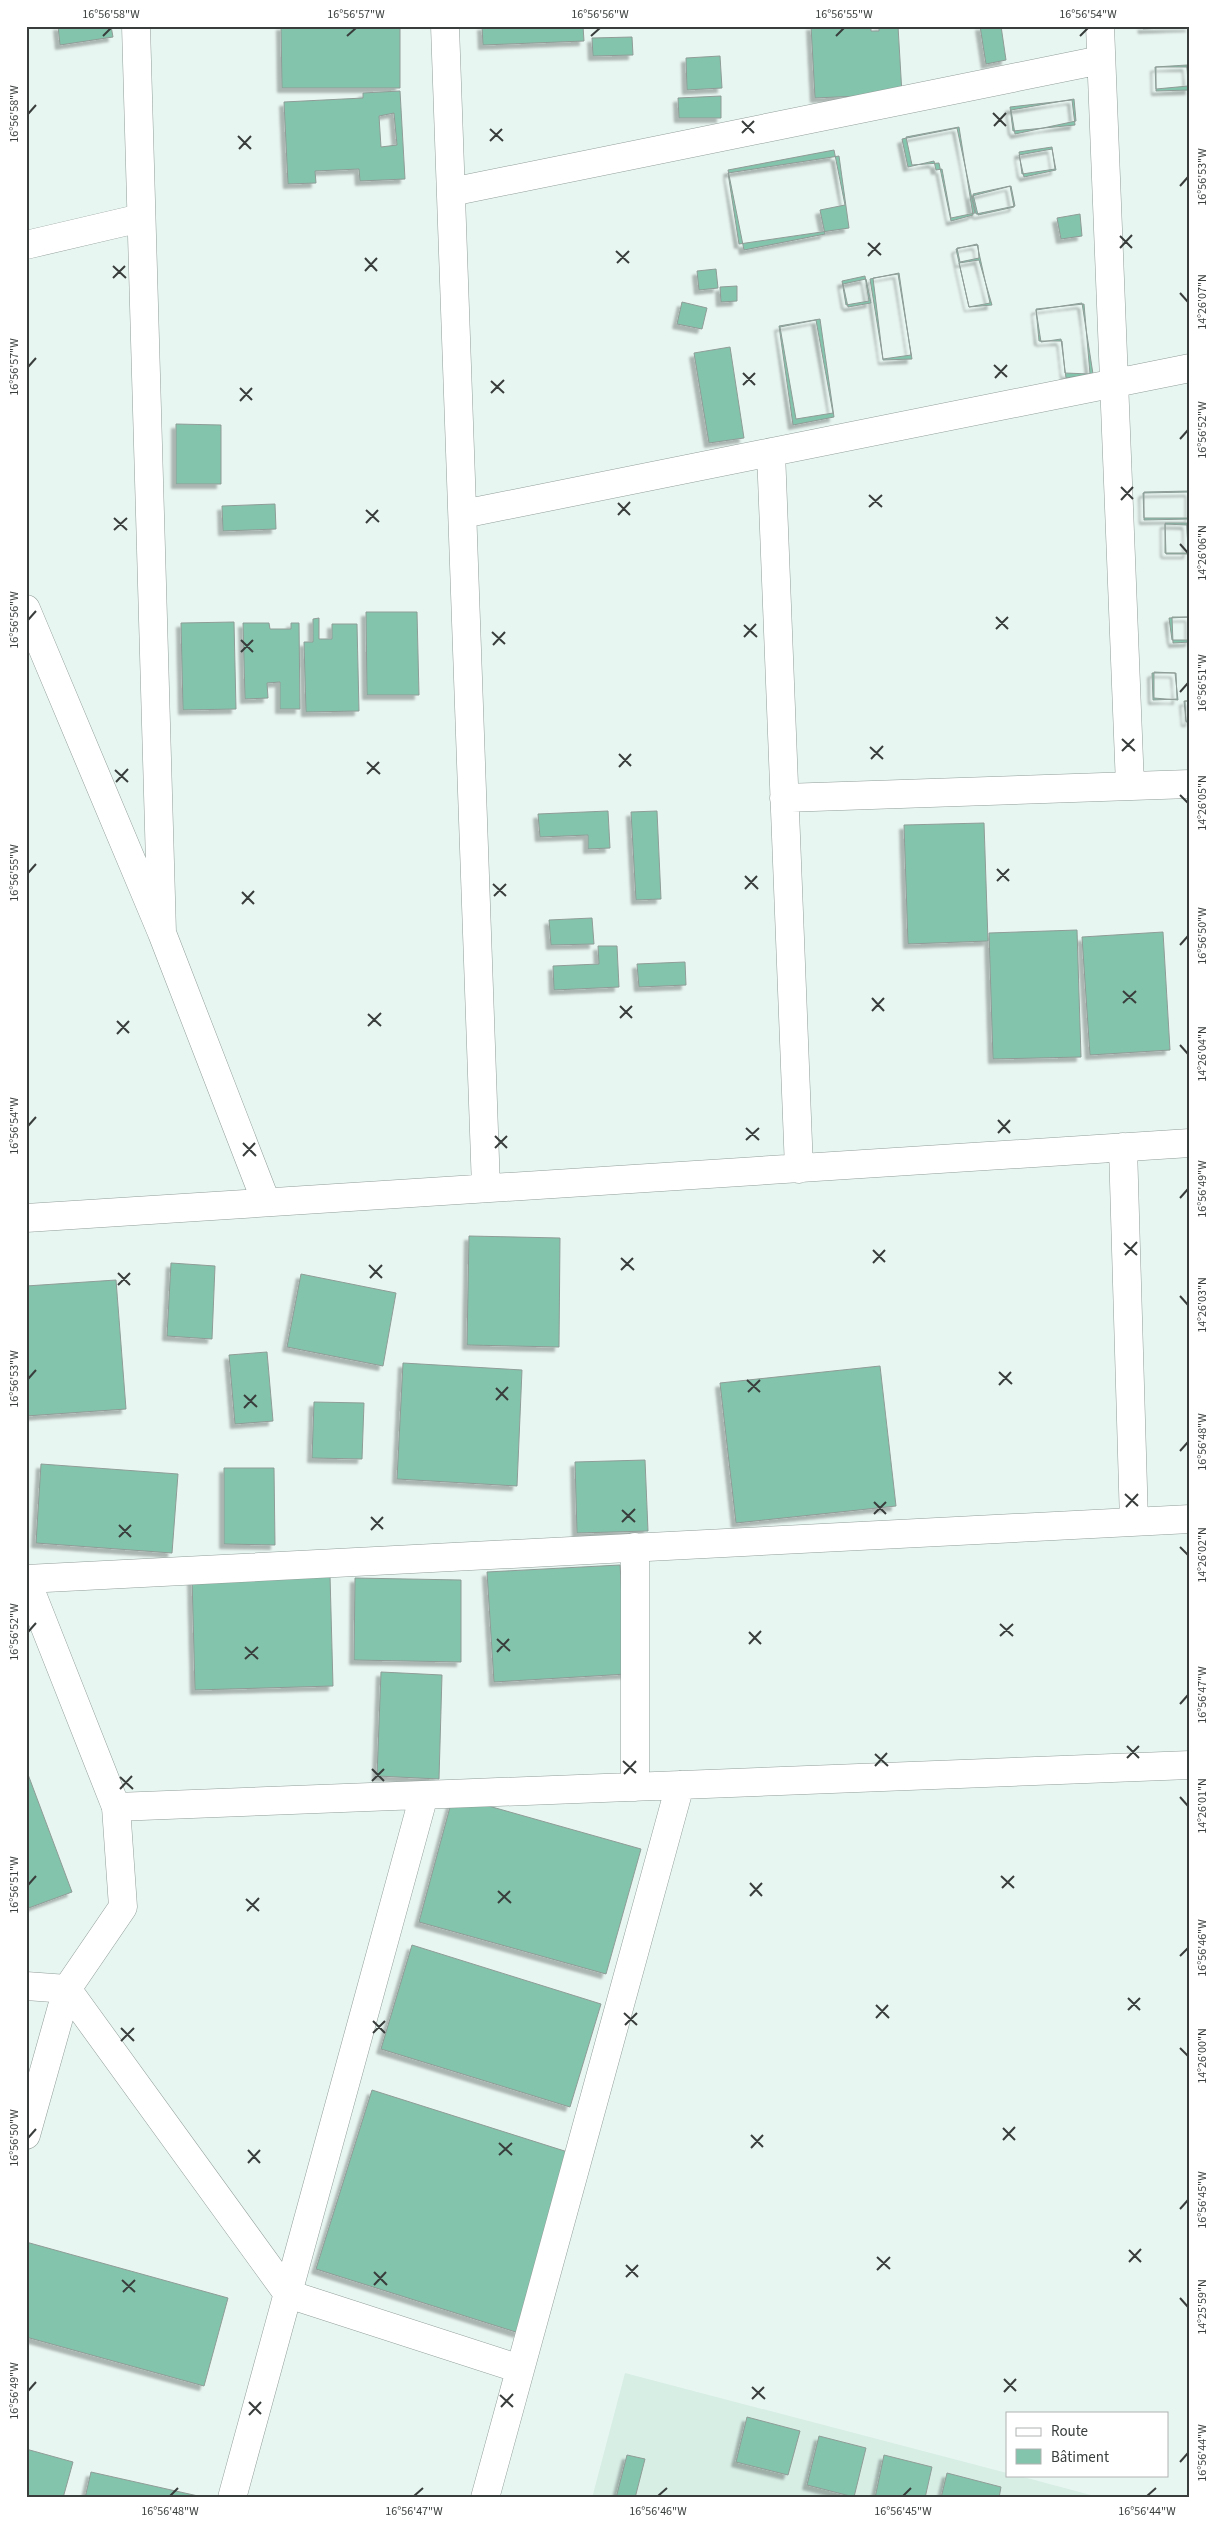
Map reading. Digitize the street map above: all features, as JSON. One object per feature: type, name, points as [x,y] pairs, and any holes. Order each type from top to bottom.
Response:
[{"type":"street","points":[[136,26],[162,933]]},
{"type":"street","points":[[445,26],[486,1188]]},
{"type":"street","points":[[1100,26],[1130,786]]},
{"type":"street","points":[[451,192],[1101,60]]},
{"type":"street","points":[[26,245],[141,218]]},
{"type":"street","points":[[463,514],[1190,368]]},
{"type":"street","points":[[771,452],[798,1169]]},
{"type":"street","points":[[26,609],[162,933],[266,1202]]},
{"type":"street","points":[[784,798],[1190,784]]},
{"type":"street","points":[[26,1218],[1190,1143]]},
{"type":"street","points":[[1123,1147],[1134,1522]]},
{"type":"street","points":[[26,2135],[67,1989],[123,1907],[116,1808],[26,1579],[1190,1519]]},
{"type":"street","points":[[635,1547],[635,1787]]},
{"type":"street","points":[[116,1808],[1190,1765]]},
{"type":"street","points":[[485,2498],[680,1785]]},
{"type":"street","points":[[232,2498],[424,1795]]},
{"type":"street","points":[[26,1986],[67,1989],[288,2294],[520,2369]]},
{"type":"shaded area","points":[[625,2373],[1006,2473],[1006,2476],[1020,2476],[1102,2498],[592,2498]]},
{"type":"building","points":[[58,26],[111,26],[113,37],[60,45]]},
{"type":"building","points":[[281,26],[400,26],[400,88],[282,88]]},
{"type":"building","points":[[482,26],[583,26],[584,41],[483,45]]},
{"type":"building","points":[[811,26],[871,26],[871,31],[879,31],[879,26],[898,26],[902,94],[815,98]]},
{"type":"building","points":[[980,26],[1001,26],[1006,60],[986,64]]},
{"type":"building","points":[[1142,26],[1190,26],[1190,27],[1143,29]]},
{"type":"building","points":[[632,37],[633,55],[593,56],[592,38]]},
{"type":"building","points":[[720,56],[722,88],[687,90],[686,58]]},
{"type":"building","points":[[1187,65],[1188,86],[1156,89],[1155,67]]},
{"type":"building","points":[[1156,67],[1187,67],[1190,90],[1156,91]]},
{"type":"building","points":[[400,91],[405,179],[360,181],[359,169],[315,171],[316,183],[288,184],[284,102],[363,98],[363,93]],"holes":[[[394,113],[397,145],[381,147],[379,116]]]},
{"type":"building","points":[[721,96],[721,118],[679,118],[678,98]]},
{"type":"building","points":[[1074,99],[1076,121],[1015,134],[1011,110]]},
{"type":"building","points":[[1072,100],[1075,125],[1013,131],[1010,107]]},
{"type":"building","points":[[959,127],[973,215],[951,221],[939,163],[912,165],[906,137]]},
{"type":"building","points":[[957,128],[975,213],[951,218],[942,169],[936,170],[934,161],[908,167],[902,139]]},
{"type":"building","points":[[1052,147],[1055,169],[1022,174],[1019,152]]},
{"type":"building","points":[[1052,149],[1056,170],[1024,177],[1019,155]]},
{"type":"building","points":[[834,150],[845,205],[820,210],[825,234],[744,250],[728,170]]},
{"type":"building","points":[[839,156],[849,228],[739,244],[728,173]]},
{"type":"building","points":[[1010,186],[1014,207],[978,215],[973,194]]},
{"type":"building","points":[[1011,186],[1015,206],[976,214],[972,196]]},
{"type":"building","points":[[1080,214],[1082,236],[1061,239],[1057,218]]},
{"type":"building","points":[[977,244],[990,303],[969,307],[956,249]]},
{"type":"building","points":[[978,245],[979,258],[960,262],[957,248]]},
{"type":"building","points":[[979,260],[992,305],[969,307],[959,263]]},
{"type":"building","points":[[716,269],[718,288],[699,290],[697,271]]},
{"type":"building","points":[[899,273],[911,355],[883,359],[870,279]]},
{"type":"building","points":[[898,274],[912,359],[883,360],[873,278]]},
{"type":"building","points":[[865,276],[869,301],[846,305],[842,281]]},
{"type":"building","points":[[866,279],[871,303],[848,307],[843,284]]},
{"type":"building","points":[[737,286],[737,301],[721,302],[720,287]]},
{"type":"building","points":[[682,302],[707,308],[702,329],[677,324]]},
{"type":"building","points":[[1082,303],[1093,374],[1066,378],[1061,339],[1041,342],[1036,310]]},
{"type":"building","points":[[1084,304],[1090,374],[1065,373],[1062,341],[1039,341],[1036,309]]},
{"type":"building","points":[[820,319],[834,417],[793,425],[779,326]]},
{"type":"building","points":[[816,320],[833,413],[796,419],[780,327]]},
{"type":"building","points":[[730,347],[744,438],[709,443],[694,353]]},
{"type":"building","points":[[176,424],[221,425],[221,484],[176,484]]},
{"type":"building","points":[[1190,491],[1190,519],[1144,520],[1144,492]]},
{"type":"building","points":[[1190,492],[1190,518],[1144,518],[1143,493]]},
{"type":"building","points":[[275,504],[276,529],[223,531],[222,506]]},
{"type":"building","points":[[1165,523],[1187,523],[1188,554],[1166,554]]},
{"type":"building","points":[[1165,524],[1187,525],[1188,553],[1165,553]]},
{"type":"building","points":[[366,612],[417,612],[419,695],[367,695]]},
{"type":"building","points":[[1172,617],[1190,617],[1190,642],[1173,643]]},
{"type":"building","points":[[1190,617],[1190,640],[1172,640],[1169,618]]},
{"type":"building","points":[[319,618],[319,639],[332,639],[332,624],[357,624],[359,711],[306,712],[304,642],[313,642],[313,619]]},
{"type":"building","points":[[234,622],[236,709],[183,710],[181,623]]},
{"type":"building","points":[[243,623],[269,623],[270,629],[291,629],[291,623],[299,623],[300,709],[280,709],[280,682],[267,683],[268,698],[245,699]]},
{"type":"building","points":[[1154,672],[1175,673],[1178,700],[1154,698]]},
{"type":"building","points":[[1152,673],[1176,673],[1177,699],[1153,700]]},
{"type":"building","points":[[1184,701],[1190,701],[1190,721],[1186,721]]},
{"type":"building","points":[[1185,701],[1190,701],[1190,722],[1186,722]]},
{"type":"building","points":[[608,811],[610,848],[588,849],[588,835],[540,837],[538,814]]},
{"type":"building","points":[[657,811],[661,899],[636,900],[631,812]]},
{"type":"building","points":[[984,823],[988,941],[908,944],[904,825]]},
{"type":"building","points":[[592,918],[594,944],[551,945],[549,920]]},
{"type":"building","points":[[1077,930],[1081,1057],[993,1059],[989,933]]},
{"type":"building","points":[[1163,932],[1170,1050],[1090,1055],[1082,937]]},
{"type":"building","points":[[598,946],[617,946],[619,987],[554,990],[553,966],[599,964]]},
{"type":"building","points":[[685,962],[686,985],[639,987],[637,964]]},
{"type":"building","points":[[469,1236],[560,1238],[559,1347],[467,1345]]},
{"type":"building","points":[[171,1263],[215,1266],[212,1339],[167,1336]]},
{"type":"building","points":[[301,1274],[396,1293],[383,1366],[287,1347]]},
{"type":"building","points":[[116,1280],[126,1409],[26,1416],[26,1286]]},
{"type":"building","points":[[267,1352],[273,1421],[235,1424],[229,1355]]},
{"type":"building","points":[[403,1363],[522,1370],[517,1486],[397,1479]]},
{"type":"building","points":[[880,1366],[896,1506],[736,1523],[720,1383]]},
{"type":"building","points":[[314,1402],[364,1403],[362,1459],[312,1458]]},
{"type":"building","points":[[645,1460],[648,1531],[577,1533],[575,1462]]},
{"type":"building","points":[[41,1464],[178,1474],[172,1553],[36,1543]]},
{"type":"building","points":[[224,1468],[274,1468],[275,1545],[224,1544]]},
{"type":"building","points":[[620,1565],[627,1674],[494,1682],[487,1572]]},
{"type":"building","points":[[330,1575],[333,1686],[195,1690],[192,1578]]},
{"type":"building","points":[[355,1578],[461,1580],[461,1662],[354,1660]]},
{"type":"building","points":[[381,1672],[442,1675],[439,1779],[377,1776]]},
{"type":"building","points":[[26,1769],[72,1892],[26,1909]]},
{"type":"building","points":[[453,1796],[641,1849],[606,1974],[419,1922]]},
{"type":"building","points":[[412,1945],[601,2004],[570,2107],[381,2049]]},
{"type":"building","points":[[372,2090],[574,2154],[519,2333],[316,2269]]},
{"type":"building","points":[[26,2242],[228,2298],[204,2386],[26,2337]]},
{"type":"building","points":[[747,2417],[800,2431],[788,2475],[736,2462]]},
{"type":"building","points":[[819,2436],[866,2448],[854,2497],[807,2485]]},
{"type":"building","points":[[26,2449],[73,2462],[63,2498],[26,2498]]},
{"type":"building","points":[[627,2455],[645,2459],[635,2498],[616,2498]]},
{"type":"building","points":[[884,2455],[932,2467],[925,2498],[875,2498]]},
{"type":"building","points":[[91,2472],[207,2498],[85,2498]]},
{"type":"building","points":[[947,2473],[1001,2487],[999,2498],[941,2498]]}]
